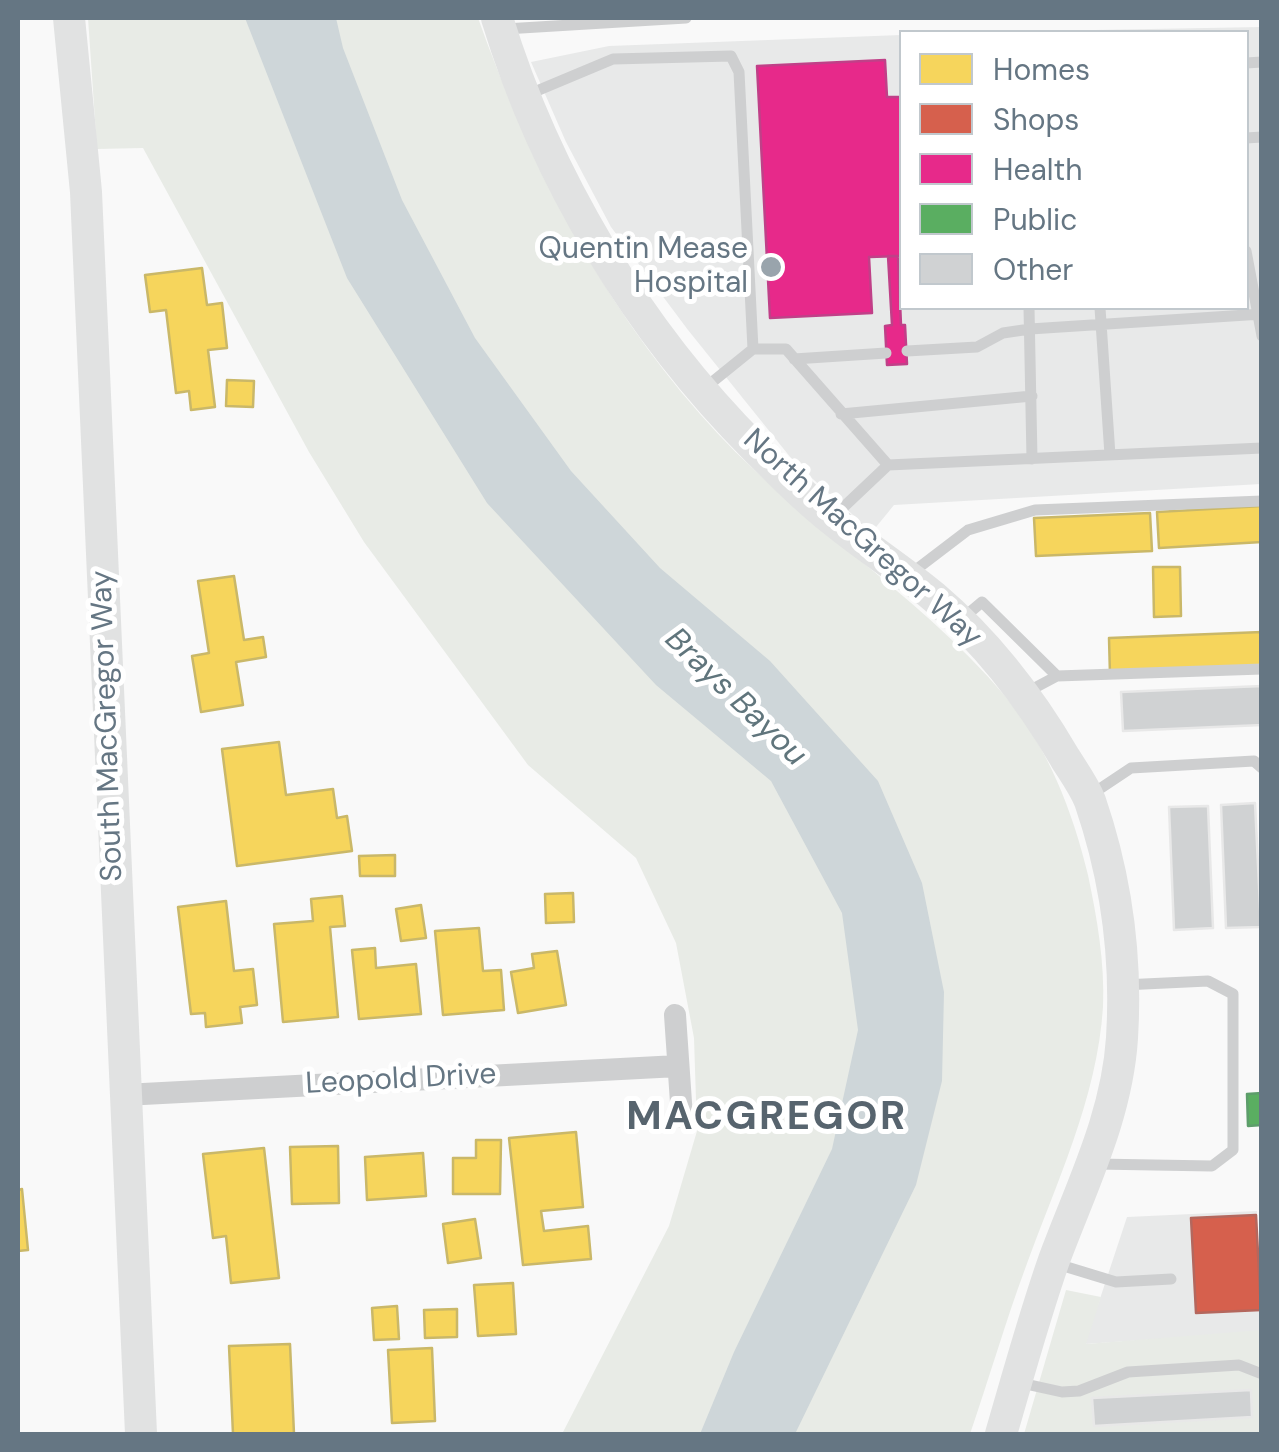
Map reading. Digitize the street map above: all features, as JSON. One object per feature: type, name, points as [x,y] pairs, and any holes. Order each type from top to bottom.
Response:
[{"type":"main road","name":"South MacGregor Way","points":[[69,18],[87,212],[140,1434]]},
{"type":"main road","name":"North MacGregor Way","points":[[499,23],[559,171],[594,236],[652,328],[754,447],[831,519],[936,599],[959,622],[1024,693],[1088,796],[1109,870],[1122,942],[1122,1040],[1111,1106],[1053,1263],[1001,1434]]},
{"type":"street","points":[[675,1014],[682,1117]]},
{"type":"street","name":"Leopold Drive","points":[[124,1094],[678,1066]]},
{"type":"lane","points":[[499,23],[686,18]]},
{"type":"lane","points":[[526,95],[613,60],[730,56],[739,72],[753,349]]},
{"type":"lane","points":[[1249,266],[1262,336]]},
{"type":"lane","points":[[1029,310],[1032,459]]},
{"type":"lane","points":[[1100,310],[1110,455]]},
{"type":"lane","points":[[907,351],[977,348],[1003,332],[1030,329],[1177,314],[1259,314]]},
{"type":"lane","points":[[703,390],[753,349],[786,349],[888,465]]},
{"type":"lane","points":[[794,359],[886,353]]},
{"type":"lane","points":[[841,414],[1032,396]]},
{"type":"lane","points":[[831,519],[888,465],[1262,448]]},
{"type":"lane","points":[[907,577],[968,530],[1034,510],[1262,501]]},
{"type":"lane","points":[[959,622],[982,602],[1058,676]]},
{"type":"lane","points":[[1024,693],[1058,676],[1262,670]]},
{"type":"lane","points":[[1088,796],[1132,768],[1254,762],[1262,768]]},
{"type":"lane","points":[[1092,1164],[1212,1166],[1233,1150],[1233,994],[1208,981],[1122,986]]},
{"type":"lane","points":[[1053,1263],[1116,1282],[1172,1279]]},
{"type":"lane","points":[[1016,1382],[1062,1392],[1079,1391],[1128,1372],[1239,1365],[1262,1374]]},
{"type":"shaded area","points":[[88,18],[478,18],[520,124],[570,226],[630,324],[664,370],[700,414],[773,487],[970,657],[1034,736],[1075,827],[1088,875],[1100,941],[1103,1007],[1084,1108],[970,1434],[562,1434],[669,1226],[697,1131],[694,1038],[676,943],[636,858],[528,765],[364,542],[309,452],[143,148],[97,149]]},
{"type":"shaded area","name":"Quentin Mease Hospital","points":[[1261,27],[1261,484],[894,505],[872,532],[795,463],[611,227],[566,142],[531,62],[609,46],[899,35],[899,310],[1249,310],[1249,30],[1094,30]]},
{"type":"shaded area","points":[[1257,1211],[1261,1332],[1085,1344],[1127,1217]]},
{"type":"shaded area","points":[[1066,1290],[1101,1297],[1086,1344],[1261,1330],[1261,1434],[1024,1434]]},
{"type":"water","name":"Brays Bayou","points":[[245,18],[336,18],[343,48],[402,200],[475,338],[571,471],[660,568],[770,661],[878,781],[922,883],[944,992],[942,1081],[916,1185],[795,1434],[700,1434],[734,1352],[832,1149],[858,1030],[842,913],[771,781],[656,685],[487,503],[347,278]]},
{"type":"building: Homes","points":[[202,268],[207,305],[222,303],[227,348],[208,350],[215,407],[191,410],[189,391],[176,393],[166,310],[150,312],[145,275]]},
{"type":"building: Homes","points":[[227,380],[254,381],[253,407],[226,406]]},
{"type":"building: Homes","points":[[1262,506],[1262,542],[1159,548],[1157,512]]},
{"type":"building: Homes","points":[[1150,513],[1152,551],[1036,556],[1034,518]]},
{"type":"building: Homes","points":[[1153,567],[1180,567],[1181,616],[1154,617]]},
{"type":"building: Homes","points":[[234,576],[244,640],[263,637],[266,657],[236,662],[243,705],[201,712],[192,656],[209,653],[198,581]]},
{"type":"building: Homes","points":[[1262,632],[1262,669],[1110,675],[1109,638]]},
{"type":"building: Homes","points":[[279,742],[286,795],[333,789],[337,818],[347,816],[352,851],[237,866],[222,749]]},
{"type":"building: Homes","points":[[395,855],[395,876],[360,876],[359,856]]},
{"type":"building: Homes","points":[[573,893],[574,922],[546,923],[545,894]]},
{"type":"building: Homes","points":[[342,896],[345,926],[330,927],[338,1017],[283,1022],[274,924],[313,921],[311,899]]},
{"type":"building: Homes","points":[[226,901],[234,971],[253,969],[257,1005],[240,1007],[242,1023],[206,1027],[205,1013],[191,1014],[178,907]]},
{"type":"building: Homes","points":[[421,905],[426,938],[401,941],[396,909]]},
{"type":"building: Homes","points":[[479,928],[483,971],[501,970],[504,1010],[443,1015],[435,931]]},
{"type":"building: Homes","points":[[375,948],[376,968],[416,964],[421,1014],[359,1019],[352,950]]},
{"type":"building: Homes","points":[[557,951],[566,1005],[518,1013],[511,972],[534,968],[532,954]]},
{"type":"building: Homes","points":[[576,1132],[583,1207],[541,1211],[544,1231],[588,1226],[591,1259],[523,1265],[509,1138]]},
{"type":"building: Homes","points":[[476,1140],[501,1140],[500,1194],[453,1194],[453,1158],[476,1158]]},
{"type":"building: Homes","points":[[338,1146],[339,1203],[292,1204],[290,1147]]},
{"type":"building: Homes","points":[[264,1148],[279,1278],[231,1283],[226,1236],[213,1238],[203,1154]]},
{"type":"building: Homes","points":[[423,1153],[426,1196],[367,1200],[365,1157]]},
{"type":"building: Homes","points":[[22,1189],[28,1250],[18,1251],[18,1190]]},
{"type":"building: Homes","points":[[475,1219],[481,1258],[448,1263],[443,1224]]},
{"type":"building: Homes","points":[[513,1283],[516,1334],[478,1336],[474,1285]]},
{"type":"building: Homes","points":[[397,1306],[399,1339],[374,1340],[372,1308]]},
{"type":"building: Homes","points":[[457,1309],[457,1337],[425,1338],[424,1310]]},
{"type":"building: Homes","points":[[290,1344],[294,1434],[233,1434],[229,1346]]},
{"type":"building: Homes","points":[[432,1348],[435,1421],[392,1423],[388,1350]]},
{"type":"building: Shops","points":[[1256,1215],[1261,1310],[1196,1313],[1191,1218]]},
{"type":"building: Health","points":[[885,60],[887,97],[899,97],[899,256],[869,257],[872,313],[770,318],[757,66]]},
{"type":"building: Health","points":[[888,256],[898,256],[899,310],[901,325],[905,325],[907,364],[887,365],[885,326],[892,325]]},
{"type":"building: Public","points":[[1262,1093],[1262,1125],[1248,1126],[1247,1094]]},
{"type":"building: Other","points":[[1262,686],[1262,725],[1123,731],[1121,692]]},
{"type":"building: Other","points":[[1255,803],[1261,927],[1226,928],[1221,805]]},
{"type":"building: Other","points":[[1208,806],[1213,928],[1174,930],[1169,807]]},
{"type":"building: Other","points":[[1251,1390],[1252,1417],[1094,1426],[1092,1398]]},
{"type":"place","name":"Quentin Mease Hospital","points":[[771,267]]},
{"type":"district","name":"MACGREGOR","points":[[767,1119]]}]
